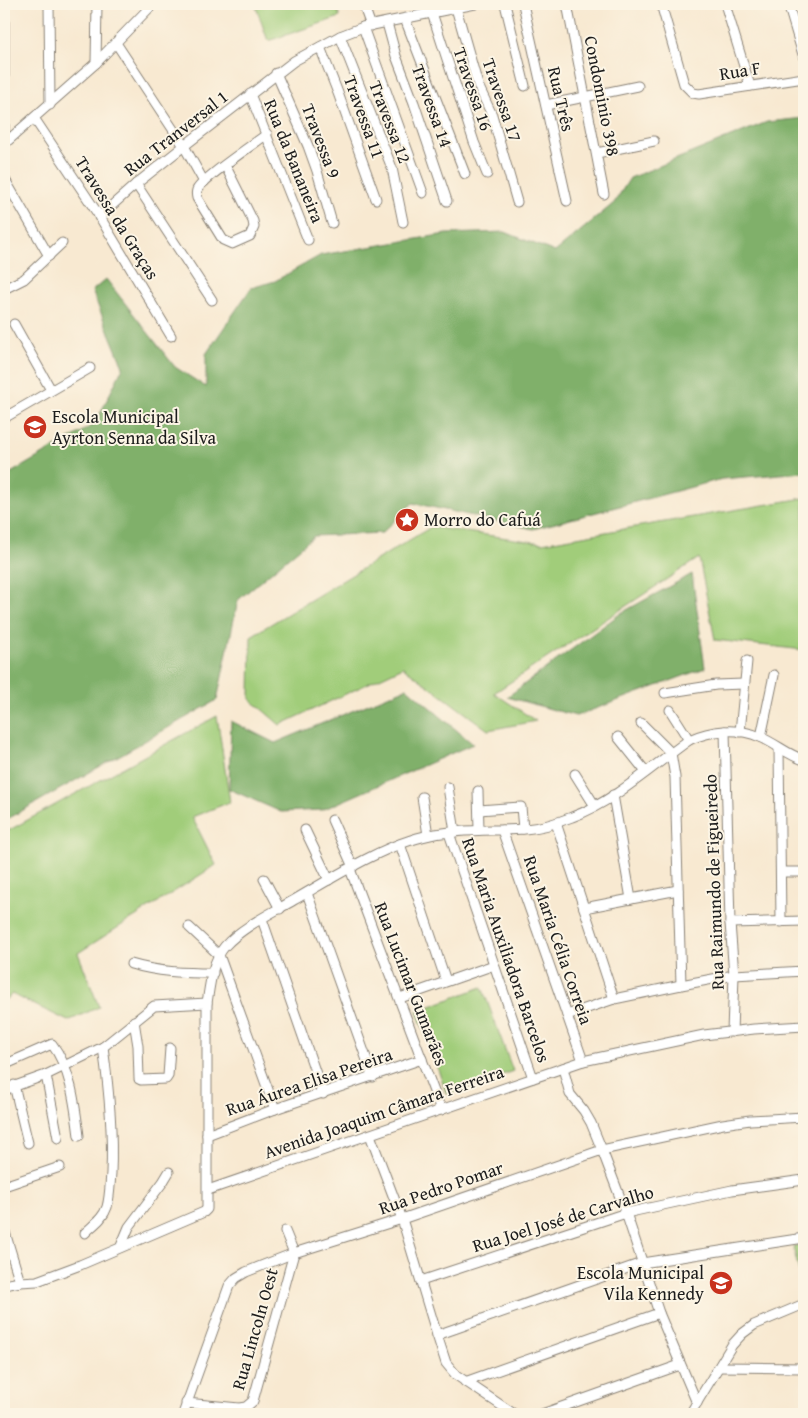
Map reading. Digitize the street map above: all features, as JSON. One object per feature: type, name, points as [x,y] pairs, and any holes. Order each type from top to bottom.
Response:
[{"type":"street","points":[[4,4],[4,144]]},
{"type":"street","points":[[49,4],[50,105]]},
{"type":"street","points":[[96,63],[97,4]]},
{"type":"street","points":[[4,144],[96,63],[153,4]]},
{"type":"street","points":[[363,4],[367,27],[423,193]]},
{"type":"street","name":"Rua Tranversal 1","points":[[99,217],[136,184],[276,73],[294,61],[340,36],[367,27],[475,4]]},
{"type":"street","points":[[505,4],[525,86]]},
{"type":"street","name":"Rua Três","points":[[523,4],[567,201]]},
{"type":"street","name":"Condominio 398","points":[[567,4],[604,194]]},
{"type":"street","name":"Rua F","points":[[661,4],[684,84],[693,93],[699,94],[804,78]]},
{"type":"street","points":[[725,4],[750,86]]},
{"type":"street","points":[[788,4],[804,58]]},
{"type":"street","name":"Travessa 17","points":[[456,8],[478,86],[492,116],[517,202]]},
{"type":"street","name":"Travessa 16","points":[[432,13],[486,174]]},
{"type":"street","points":[[405,18],[465,174]]},
{"type":"street","name":"Travessa 14","points":[[387,23],[396,56],[447,201]]},
{"type":"street","name":"Travessa 12","points":[[340,36],[392,168],[403,222]]},
{"type":"street","points":[[116,43],[184,146],[204,182]]},
{"type":"street","name":"Travessa 11","points":[[320,47],[376,199]]},
{"type":"street","name":"Travessa 9","points":[[276,73],[314,163],[332,223]]},
{"type":"street","points":[[546,105],[638,86]]},
{"type":"street","name":"Rua da Bananeira","points":[[250,94],[308,240]]},
{"type":"street","name":"Travessa da Graças","points":[[34,118],[99,217],[171,336]]},
{"type":"street","points":[[226,165],[254,226],[250,236],[235,244],[230,244],[223,240],[199,202],[196,193],[204,182],[226,165],[267,134]]},
{"type":"street","points":[[597,153],[654,141]]},
{"type":"street","points":[[4,178],[49,256]]},
{"type":"street","points":[[136,184],[212,300]]},
{"type":"street","points":[[4,289],[24,279],[62,243]]},
{"type":"street","points":[[14,324],[51,390]]},
{"type":"street","points":[[4,418],[90,368]]},
{"type":"street","points":[[740,732],[747,661]]},
{"type":"street","points":[[761,737],[774,675]]},
{"type":"street","points":[[665,693],[716,685],[744,684]]},
{"type":"street","points":[[670,710],[689,740]]},
{"type":"street","points":[[641,723],[671,753],[676,803],[681,985]]},
{"type":"street","points":[[4,1285],[37,1281],[80,1265],[204,1212],[208,1204],[207,1003],[212,973],[219,955],[234,937],[329,880],[400,844],[428,835],[452,832],[523,829],[556,823],[581,814],[613,795],[689,740],[703,734],[726,731],[761,737],[804,760]]},
{"type":"street","name":"Rua Raimundo de Figueiredo","points":[[726,731],[730,923],[734,975],[732,1032]]},
{"type":"street","points":[[618,737],[646,772]]},
{"type":"street","points":[[779,748],[781,922]]},
{"type":"street","points":[[575,774],[595,806]]},
{"type":"street","name":"Rua Maria Auxiliadora Barcelos","points":[[448,787],[452,832],[494,965],[533,1078]]},
{"type":"street","points":[[478,791],[479,830]]},
{"type":"street","points":[[613,795],[631,899]]},
{"type":"street","points":[[422,797],[428,835]]},
{"type":"street","points":[[479,810],[521,806],[523,829]]},
{"type":"street","name":"Rua Lucimar Gumarães","points":[[332,820],[352,868],[441,1110]]},
{"type":"street","points":[[556,823],[614,999]]},
{"type":"street","points":[[305,830],[329,880]]},
{"type":"street","name":"Rua Maria Célia Correia","points":[[502,830],[583,1061]]},
{"type":"street","points":[[400,844],[446,981]]},
{"type":"street","points":[[781,872],[804,872]]},
{"type":"street","points":[[264,879],[280,909]]},
{"type":"street","points":[[584,908],[678,890]]},
{"type":"street","points":[[307,893],[373,1077]]},
{"type":"street","points":[[262,919],[323,1094]]},
{"type":"street","points":[[730,923],[804,922]]},
{"type":"street","points":[[189,927],[219,955],[275,1109]]},
{"type":"street","points":[[131,964],[151,970],[173,973],[212,973]]},
{"type":"street","points":[[400,998],[494,965]]},
{"type":"street","points":[[567,1015],[614,999],[734,975],[804,971]]},
{"type":"street","points":[[4,1090],[46,1075],[102,1047],[154,1006],[207,1003]]},
{"type":"street","points":[[134,1021],[138,1046],[139,1079],[166,1079],[168,1076],[170,1048]]},
{"type":"street","name":"Avenida Joaquim Câmara Ferreira","points":[[208,1190],[583,1061],[704,1035],[804,1026]]},
{"type":"street","points":[[4,1065],[52,1044],[64,1066],[74,1101],[79,1136]]},
{"type":"street","points":[[85,1233],[102,1217],[107,1208],[110,1195],[112,1156],[110,1101],[102,1047]]},
{"type":"street","name":"Rua Áurea Elisa Pereira","points":[[207,1135],[275,1109],[422,1059]]},
{"type":"street","points":[[563,1068],[570,1094],[588,1117],[602,1150],[626,1213],[659,1313],[697,1403]]},
{"type":"street","points":[[46,1075],[58,1138]]},
{"type":"street","points":[[14,1085],[28,1143]]},
{"type":"street","name":"Rua Pedro Pomar","points":[[183,1414],[229,1286],[236,1278],[246,1272],[294,1253],[402,1219],[602,1150],[723,1124],[750,1120],[804,1117]]},
{"type":"street","points":[[370,1135],[402,1219],[446,1363],[465,1382],[514,1414]]},
{"type":"street","points":[[4,1186],[60,1166]]},
{"type":"street","points":[[121,1246],[129,1227],[169,1172]]},
{"type":"street","name":"Rua Joel José de Carvalho","points":[[422,1281],[626,1213],[732,1190],[804,1180]]},
{"type":"street","points":[[4,1228],[8,1260],[20,1282]]},
{"type":"street","name":"Rua Lincoln Oest","points":[[186,1403],[240,1408],[246,1407],[253,1401],[294,1253],[286,1231]]},
{"type":"street","points":[[437,1335],[642,1263],[804,1238]]},
{"type":"street","points":[[690,1414],[732,1345],[742,1334],[754,1325],[804,1304]]},
{"type":"street","points":[[465,1382],[659,1313]]},
{"type":"street","points":[[542,1414],[680,1365]]},
{"type":"street","points":[[720,1367],[804,1368]]},
{"type":"green space","points":[[255,4],[336,4],[340,17],[268,41]]},
{"type":"green space","points":[[804,118],[804,472],[722,479],[533,529],[413,503],[382,533],[314,536],[238,600],[217,700],[4,821],[4,512],[9,474],[95,424],[123,367],[92,291],[106,279],[175,367],[206,387],[206,354],[251,288],[275,281],[321,255],[446,234],[505,232],[555,252],[614,203],[630,178],[767,122]]},
{"type":"green space","points":[[804,498],[804,650],[715,640],[699,558],[494,693],[536,721],[488,730],[403,667],[280,725],[250,699],[251,636],[431,527],[542,543]]},
{"type":"green space","points":[[692,574],[705,668],[576,716],[507,697],[621,613]]},
{"type":"green space","points":[[407,688],[473,744],[322,810],[281,812],[229,789],[231,721],[275,743]]},
{"type":"green space","points":[[217,716],[230,802],[192,817],[216,865],[78,953],[99,1007],[68,1021],[12,994],[4,1001],[4,833]]},
{"type":"green space","points":[[482,987],[513,1071],[447,1095],[417,1011]]},
{"type":"green space","points":[[804,1244],[804,1292],[793,1246]]},
{"type":"place","name":"Escola Municipal Ayrton Senna da Silva","points":[[35,427]]},
{"type":"place","name":"Morro do Cafuá","points":[[407,520]]},
{"type":"place","name":"Escola Municipal Vila Kennedy","points":[[721,1283]]}]
